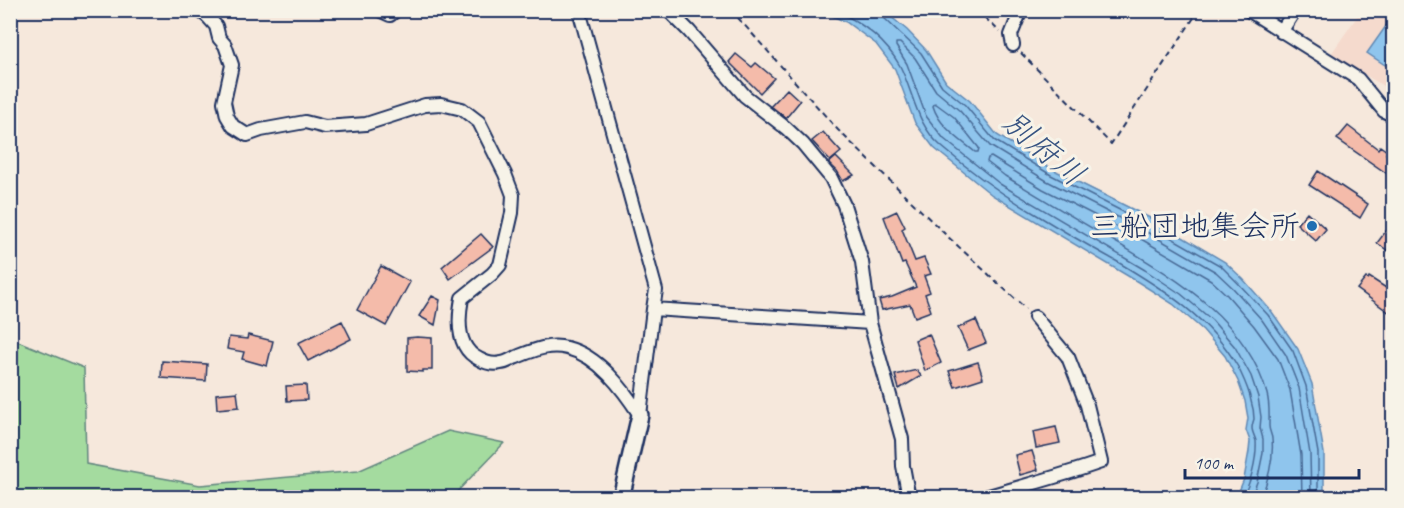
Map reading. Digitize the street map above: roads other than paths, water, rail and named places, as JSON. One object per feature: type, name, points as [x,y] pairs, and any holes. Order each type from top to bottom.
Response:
[{"type":"street","points":[[199,10],[216,26],[232,65],[224,102],[227,116],[233,126],[247,135],[261,130],[305,122],[325,127],[366,124],[424,105],[441,104],[462,109],[479,122],[506,174],[513,195],[512,213],[500,265],[462,298],[460,331],[466,347],[475,357],[488,364],[501,364],[546,346],[565,347],[581,352],[607,374],[640,415]]},
{"type":"street","points":[[379,10],[390,15],[396,10]]},
{"type":"street","points":[[579,10],[656,291],[640,415],[621,498]]},
{"type":"street","points":[[668,10],[745,96],[803,144],[831,178],[844,205],[860,253],[870,323],[902,439],[903,466],[909,498]]},
{"type":"street","points":[[1013,45],[1011,35],[1021,10]]},
{"type":"street","points":[[1248,10],[1358,80],[1383,111],[1394,116]]},
{"type":"street","points":[[1281,32],[1295,10]]},
{"type":"street","points":[[653,309],[870,323]]},
{"type":"street","points":[[982,498],[1041,480],[1064,476],[1101,462],[1087,405],[1068,357],[1035,317]]},
{"type":"water","points":[[821,11],[884,11],[926,50],[946,82],[970,101],[997,135],[1054,170],[1152,219],[1225,262],[1243,279],[1272,312],[1298,349],[1312,384],[1324,453],[1324,497],[1233,497],[1239,491],[1244,479],[1249,451],[1245,401],[1225,356],[1203,330],[1173,304],[992,195],[934,148],[915,123],[895,69],[876,44],[846,22]]},
{"type":"water","points":[[1391,19],[1393,20],[1393,52],[1385,65],[1367,53]]},
{"type":"place","name":"三船団地集会所","points":[[1312,226]]},
{"type":"water label","name":"別府川","points":[[1044,148]]}]
